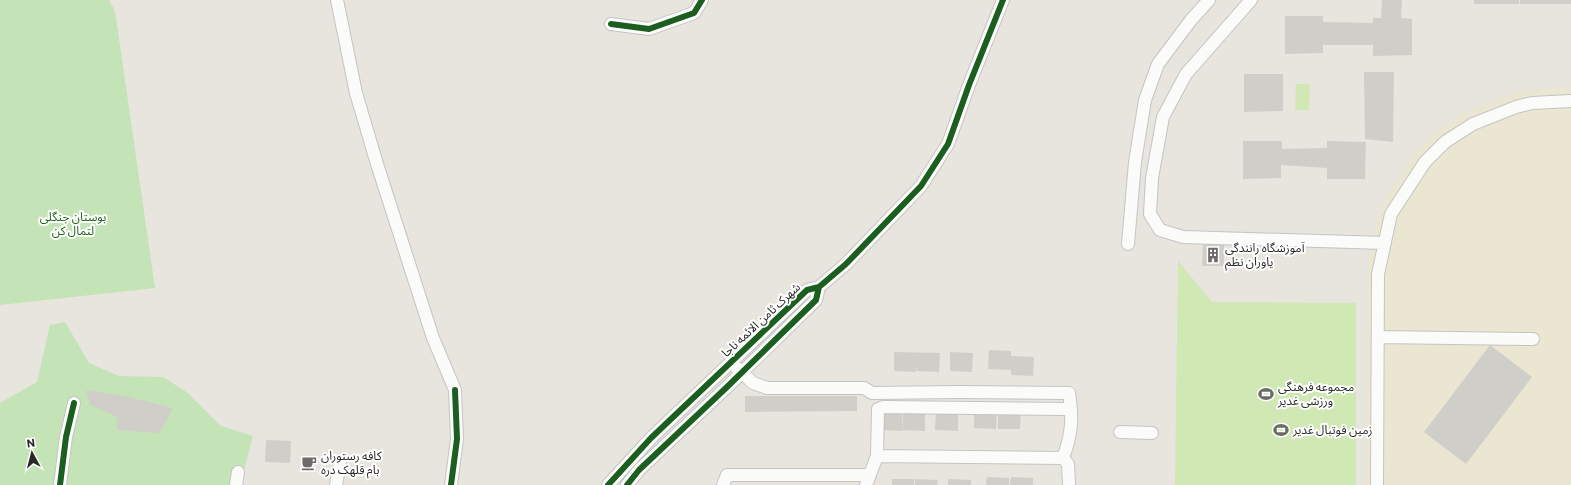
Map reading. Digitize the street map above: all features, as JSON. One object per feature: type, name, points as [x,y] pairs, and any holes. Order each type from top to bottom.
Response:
[{"type":"street","points":[[337,0],[356,92],[377,164],[432,338],[455,390],[457,439],[451,485]]},
{"type":"street","points":[[610,24],[649,29],[694,13],[702,0]]},
{"type":"street","points":[[819,287],[846,264],[921,186],[948,144],[969,85],[1003,0]]},
{"type":"street","points":[[1128,244],[1135,162],[1145,100],[1158,64],[1191,20],[1209,0]]},
{"type":"street","points":[[1251,0],[1186,74],[1163,116],[1152,178],[1150,214],[1160,230],[1183,237],[1385,243]]},
{"type":"street","points":[[1377,485],[1378,274],[1391,214],[1425,162],[1445,142],[1472,124],[1506,110],[1532,104],[1571,101]]},
{"type":"street","name":"شهرک ثامن الائمه ناجا","points":[[608,485],[651,438],[807,290],[819,287],[816,300],[639,470],[630,481]]},
{"type":"street","points":[[1378,337],[1532,339]]},
{"type":"street","points":[[731,362],[753,383],[767,388],[864,388],[872,393],[1069,393],[1072,424],[1069,442],[1063,458]]},
{"type":"street","points":[[60,485],[66,437],[74,403]]},
{"type":"street","points":[[723,485],[727,475],[868,480],[877,456],[878,409],[883,406],[1071,409]]},
{"type":"street","points":[[1120,432],[1152,432]]},
{"type":"street","points":[[877,456],[1063,458],[1068,464],[1069,485]]},
{"type":"street","points":[[336,485],[340,462]]},
{"type":"street","points":[[623,467],[630,481]]},
{"type":"street","points":[[236,485],[238,472]]},
{"type":"shaded area","points":[[1571,87],[1571,485],[1365,485],[1368,266],[1382,203],[1417,150],[1439,129],[1453,120],[1468,111],[1501,97],[1532,90]]},
{"type":"green space","name":"بوستان جنگلی لتمال کن","points":[[0,0],[109,0],[115,11],[155,288],[0,305]]},
{"type":"green space","points":[[1296,84],[1310,84],[1309,110],[1295,110]]},
{"type":"green space","name":"مجموعه فرهنگی ورزشی غدیر","points":[[1178,261],[1212,302],[1356,303],[1356,485],[1175,485]]},
{"type":"green space","points":[[65,322],[89,363],[119,376],[163,377],[188,393],[221,426],[253,436],[240,485],[0,485],[0,403],[37,382],[50,325]]},
{"type":"building","points":[[1382,0],[1402,0],[1401,18],[1412,19],[1412,55],[1373,56],[1373,45],[1323,45],[1323,53],[1285,54],[1285,16],[1323,16],[1323,22],[1373,23],[1373,18],[1381,18]]},
{"type":"building","points":[[1474,0],[1519,0],[1519,4],[1474,4]]},
{"type":"building","points":[[1520,0],[1571,0],[1571,4],[1520,4]]},
{"type":"building","points":[[1364,72],[1394,72],[1393,142],[1365,139]]},
{"type":"building","points":[[1244,74],[1283,74],[1283,111],[1244,112]]},
{"type":"building","points":[[1243,141],[1282,141],[1282,149],[1327,148],[1327,141],[1366,142],[1365,179],[1327,179],[1327,168],[1281,165],[1281,178],[1243,179]]},
{"type":"building","name":"آموزشگاه رانندگی یاوران نظم","points":[[1203,244],[1224,244],[1224,266],[1202,266]]},
{"type":"building","points":[[1490,345],[1532,377],[1466,464],[1424,432]]},
{"type":"building","points":[[989,350],[1011,351],[1011,356],[1034,357],[1033,376],[1011,375],[1011,370],[988,369]]},
{"type":"building","points":[[894,352],[940,353],[939,372],[917,371],[916,367],[916,372],[894,371]]},
{"type":"building","points":[[950,352],[973,353],[972,372],[950,371]]},
{"type":"building","points":[[86,390],[125,396],[173,408],[160,433],[117,430],[117,417],[90,405]]},
{"type":"building","points":[[745,396],[857,396],[857,411],[745,412]]},
{"type":"building","points":[[974,409],[997,410],[996,429],[974,428]]},
{"type":"building","points":[[998,410],[1021,410],[1020,429],[998,429]]},
{"type":"building","points":[[880,411],[902,412],[902,431],[879,430]]},
{"type":"building","points":[[903,411],[925,412],[925,431],[902,430]]},
{"type":"building","points":[[936,411],[958,412],[958,431],[935,430]]},
{"type":"building","points":[[266,440],[291,441],[290,463],[265,462]]},
{"type":"building","points":[[987,477],[1009,478],[1009,485],[986,485]]},
{"type":"building","points":[[1011,477],[1033,478],[1033,485],[1010,485]]},
{"type":"building","points":[[892,479],[914,479],[914,485],[892,485]]},
{"type":"building","points":[[915,479],[938,480],[937,485],[915,485]]},
{"type":"building","points":[[948,479],[971,480],[971,485],[948,485]]},
{"type":"cycle path","points":[[611,24],[649,29],[694,13],[702,0]]},
{"type":"cycle path","points":[[819,287],[846,264],[921,186],[948,144],[969,85],[1003,0]]},
{"type":"cycle path","points":[[608,485],[651,438],[807,290],[819,287],[816,300],[639,470],[627,485]]},
{"type":"cycle path","points":[[451,485],[457,439],[455,390]]},
{"type":"cycle path","points":[[60,485],[66,437],[74,403]]},
{"type":"place","name":"آموزشگاه رانندگی یاوران نظم","points":[[1213,255]]},
{"type":"place","name":"مجموعه فرهنگی ورزشی غدیر","points":[[1266,394]]},
{"type":"place","name":"زمین فوتبال غدیر","points":[[1281,430]]},
{"type":"place","name":"کافه رستوران بام قلهک دره","points":[[309,463]]}]
